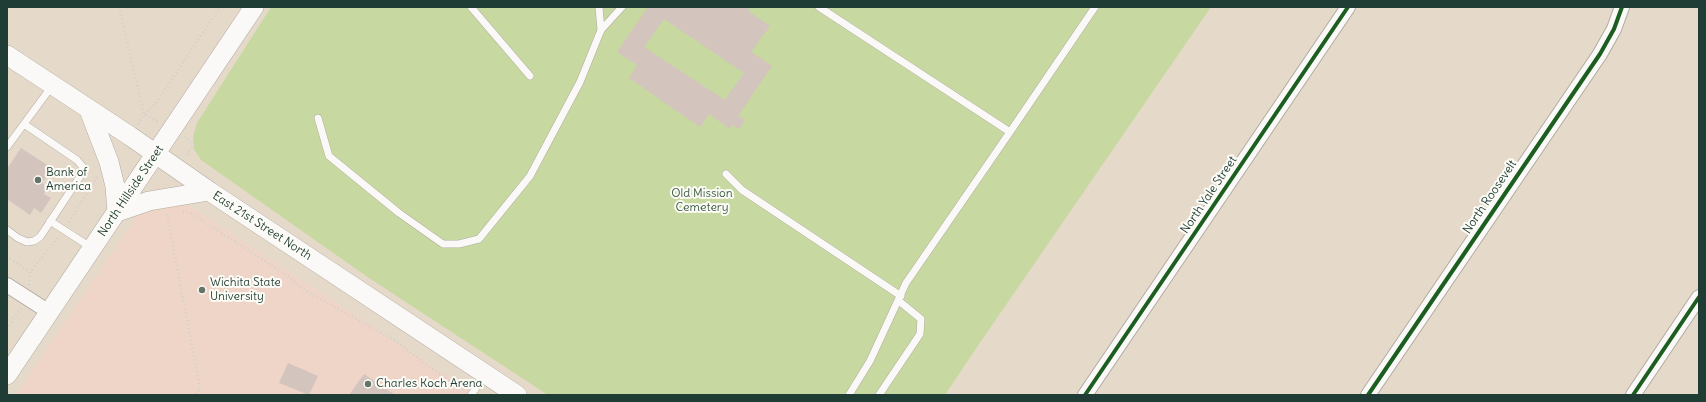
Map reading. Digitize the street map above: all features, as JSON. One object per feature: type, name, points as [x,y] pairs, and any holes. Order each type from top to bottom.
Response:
[{"type":"main road","name":"North Hillside Street","points":[[7,375],[254,7]]},
{"type":"main road","name":"East 21st Street North","points":[[7,55],[517,395]]},
{"type":"main road","points":[[89,110],[109,162],[115,186],[117,212],[148,201],[209,191]]},
{"type":"street","name":"North Yale Street","points":[[1085,395],[1348,7]]},
{"type":"street","name":"North Roosevelt","points":[[1368,395],[1600,54],[1614,30],[1622,7]]},
{"type":"street","points":[[7,285],[49,312]]},
{"type":"street","points":[[1633,395],[1699,298]]},
{"type":"lane","points":[[471,7],[530,76]]},
{"type":"lane","points":[[599,7],[602,30]]},
{"type":"lane","points":[[318,118],[329,156],[399,213],[443,244],[458,244],[479,239],[530,176],[580,82],[602,30],[622,7]]},
{"type":"lane","points":[[819,7],[1010,132]]},
{"type":"lane","points":[[848,395],[870,361],[906,283],[1095,7]]},
{"type":"lane","points":[[7,147],[52,86]]},
{"type":"lane","points":[[7,230],[18,238],[27,242],[34,241],[40,237],[83,172],[82,166],[77,160],[24,124]]},
{"type":"lane","points":[[726,174],[742,190],[900,298],[922,319],[920,334],[879,395]]},
{"type":"lane","points":[[50,221],[92,248]]},
{"type":"lane","points":[[472,394],[486,374]]},
{"type":"path","points":[[119,7],[144,114],[156,103],[220,7]]},
{"type":"path","points":[[182,212],[189,212],[285,274],[306,291],[396,341],[408,352],[466,392],[472,394]]},
{"type":"path","points":[[174,213],[167,213],[200,389],[195,395]]},
{"type":"path","points":[[7,256],[30,272]]},
{"type":"path","points":[[7,314],[14,319]]},
{"type":"shaded area","name":"Wichita State University","points":[[158,185],[476,395],[16,395]]},
{"type":"green space","name":"Old Mission Cemetery","points":[[271,7],[1211,7],[945,395],[548,395],[369,278],[201,160],[194,149],[193,137],[197,123]]},
{"type":"building","points":[[648,7],[750,7],[748,11],[770,26],[751,52],[772,66],[738,116],[745,120],[739,129],[732,125],[730,129],[709,114],[700,127],[629,78],[637,65],[617,52]],"holes":[[[664,19],[744,73],[725,100],[644,47]]]},
{"type":"building","points":[[21,148],[52,168],[42,183],[48,187],[44,194],[51,198],[41,213],[34,208],[30,215],[7,199],[7,169]]},
{"type":"building","points":[[288,363],[318,376],[309,395],[279,383]]},
{"type":"building","name":"Charles Koch Arena","points":[[364,374],[395,395],[349,395]]},
{"type":"cycle path","points":[[1085,395],[1348,7]]},
{"type":"cycle path","points":[[1368,395],[1600,54],[1614,29],[1622,7]]},
{"type":"cycle path","points":[[1633,395],[1699,297]]},
{"type":"place","name":"Bank of America","points":[[38,180]]},
{"type":"place","name":"Wichita State University","points":[[202,290]]},
{"type":"place","name":"Charles Koch Arena","points":[[368,384]]}]
